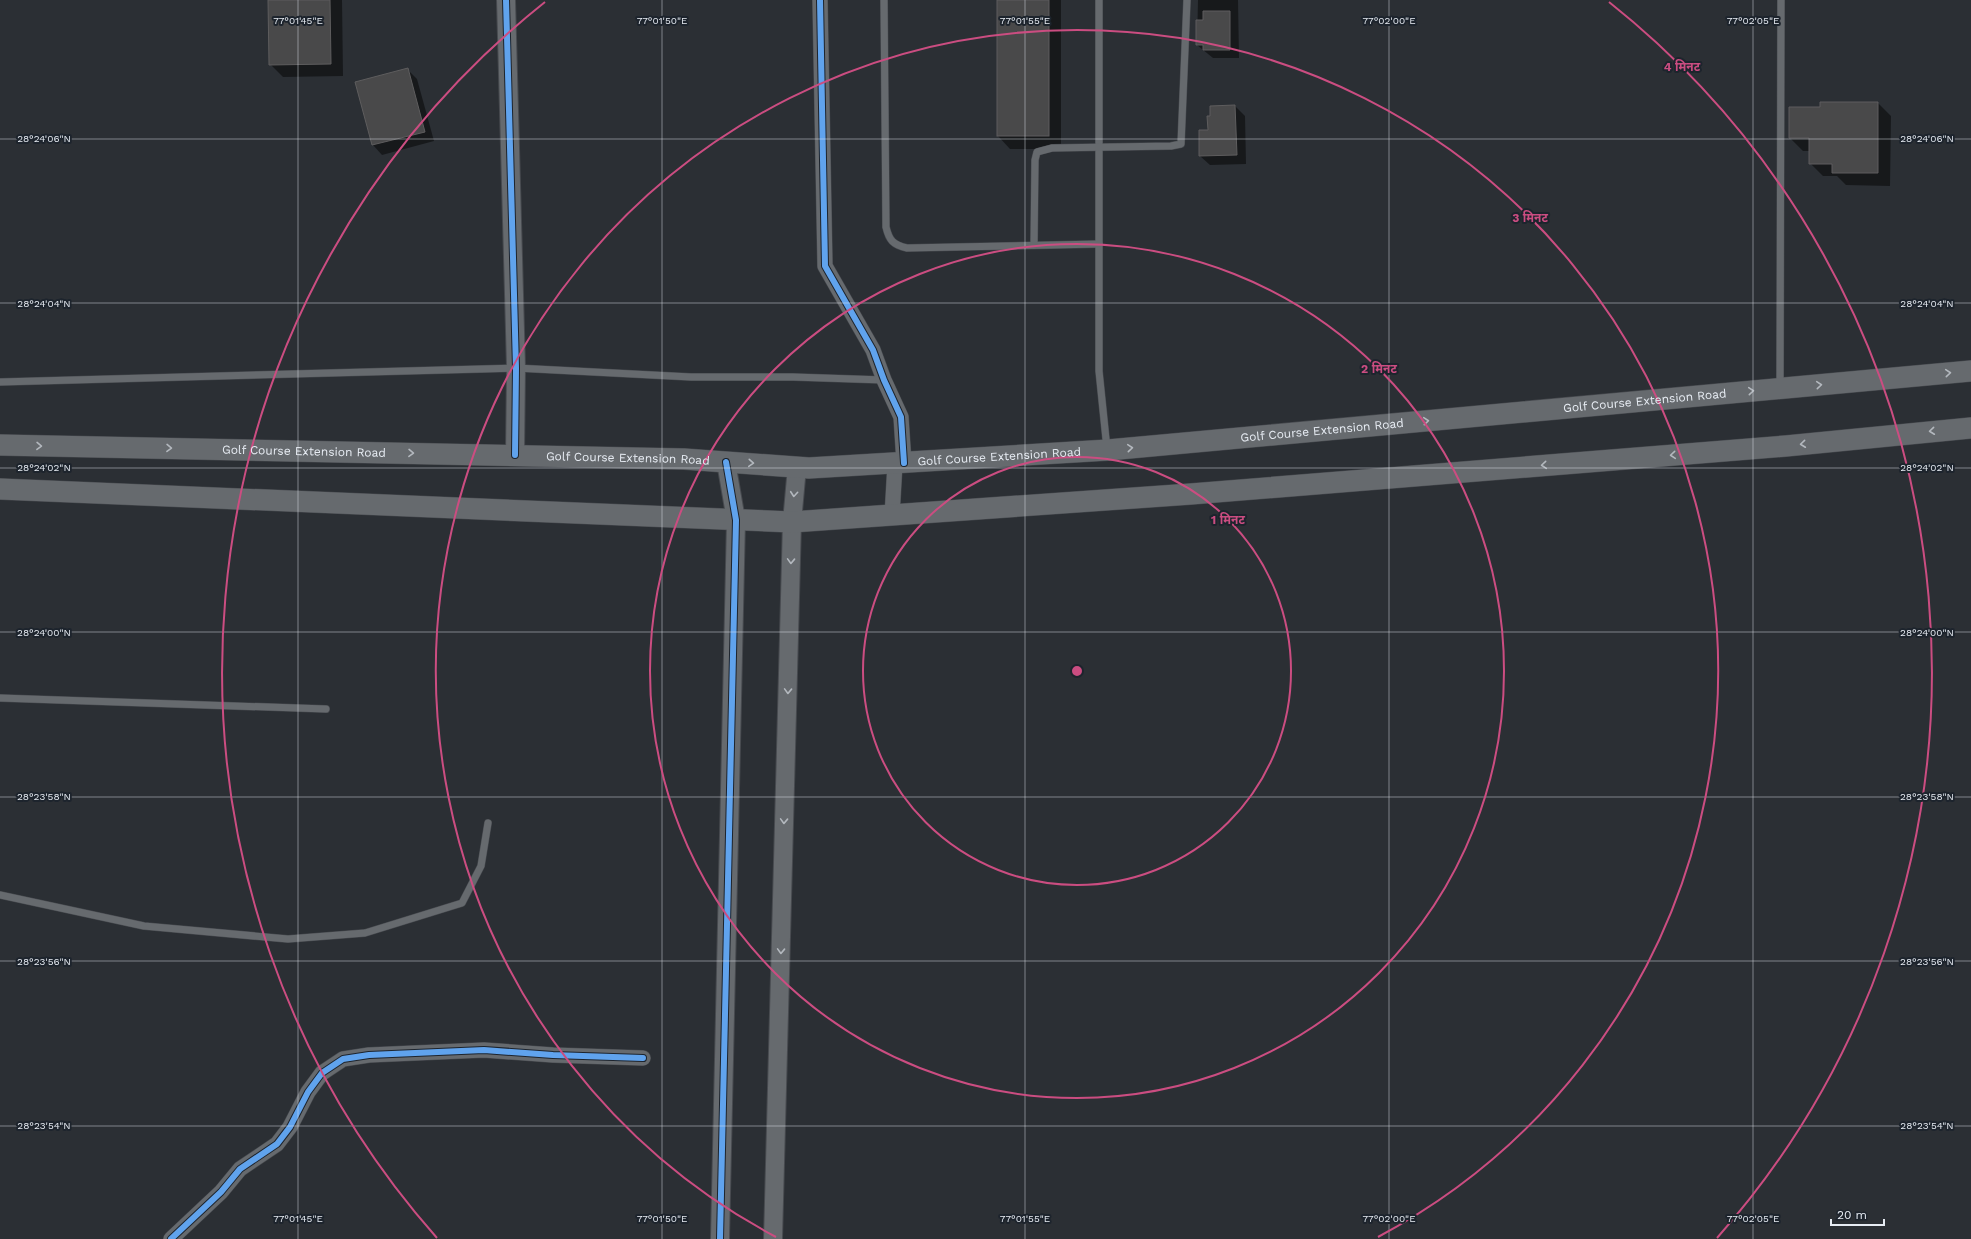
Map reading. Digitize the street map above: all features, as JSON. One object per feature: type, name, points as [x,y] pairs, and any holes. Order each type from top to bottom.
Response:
[{"type":"main road","name":"Golf Course Extension Road","points":[[0,445],[515,455],[726,462],[796,467],[900,463],[1108,450],[1971,371]]},
{"type":"main road","points":[[0,489],[792,522],[1199,494],[1786,446],[1971,428]]},
{"type":"street","points":[[506,0],[516,368],[515,455]]},
{"type":"street","points":[[820,0],[825,266],[873,350],[884,380],[901,417],[900,463],[892,516]]},
{"type":"street","points":[[720,1239],[736,520],[726,462]]},
{"type":"street","points":[[773,1239],[792,522],[796,467]]},
{"type":"street","points":[[171,1239],[221,1192],[240,1169],[277,1144],[290,1127],[308,1092],[322,1073],[343,1059],[369,1055],[484,1050],[643,1058]]},
{"type":"lane","points":[[884,0],[886,227],[888,238],[896,245],[907,248],[1099,244]]},
{"type":"lane","points":[[1099,0],[1099,371],[1108,450]]},
{"type":"lane","points":[[1034,245],[1035,160],[1037,152],[1052,148],[1171,146],[1181,144],[1186,0]]},
{"type":"lane","points":[[1780,389],[1781,0]]},
{"type":"lane","points":[[0,382],[516,368],[691,377],[793,377],[884,380]]},
{"type":"lane","points":[[0,698],[326,709]]},
{"type":"lane","points":[[0,895],[144,926],[288,939],[365,933],[462,903],[481,866],[488,823]]},
{"type":"building","points":[[268,0],[330,0],[331,64],[269,65]]},
{"type":"building","points":[[997,0],[1049,0],[1049,136],[997,136]]},
{"type":"building","points":[[1203,11],[1230,11],[1230,50],[1203,50],[1203,45],[1196,45],[1196,20],[1203,20]]},
{"type":"building","points":[[408,68],[425,132],[372,145],[355,82]]},
{"type":"building","points":[[1820,102],[1878,102],[1878,173],[1832,173],[1832,164],[1809,164],[1809,138],[1789,138],[1789,107],[1820,107]]},
{"type":"building","points":[[1235,105],[1237,155],[1199,156],[1199,130],[1208,130],[1207,116],[1210,116],[1210,106]]},
{"type":"cycle path","points":[[506,0],[516,368],[515,455]]},
{"type":"cycle path","points":[[820,0],[825,266],[873,350],[884,380],[901,417],[904,463]]},
{"type":"cycle path","points":[[720,1239],[736,520],[726,462]]},
{"type":"cycle path","points":[[171,1239],[221,1192],[240,1169],[277,1144],[290,1127],[308,1092],[322,1073],[343,1059],[369,1055],[484,1050],[553,1055],[643,1058]]}]
